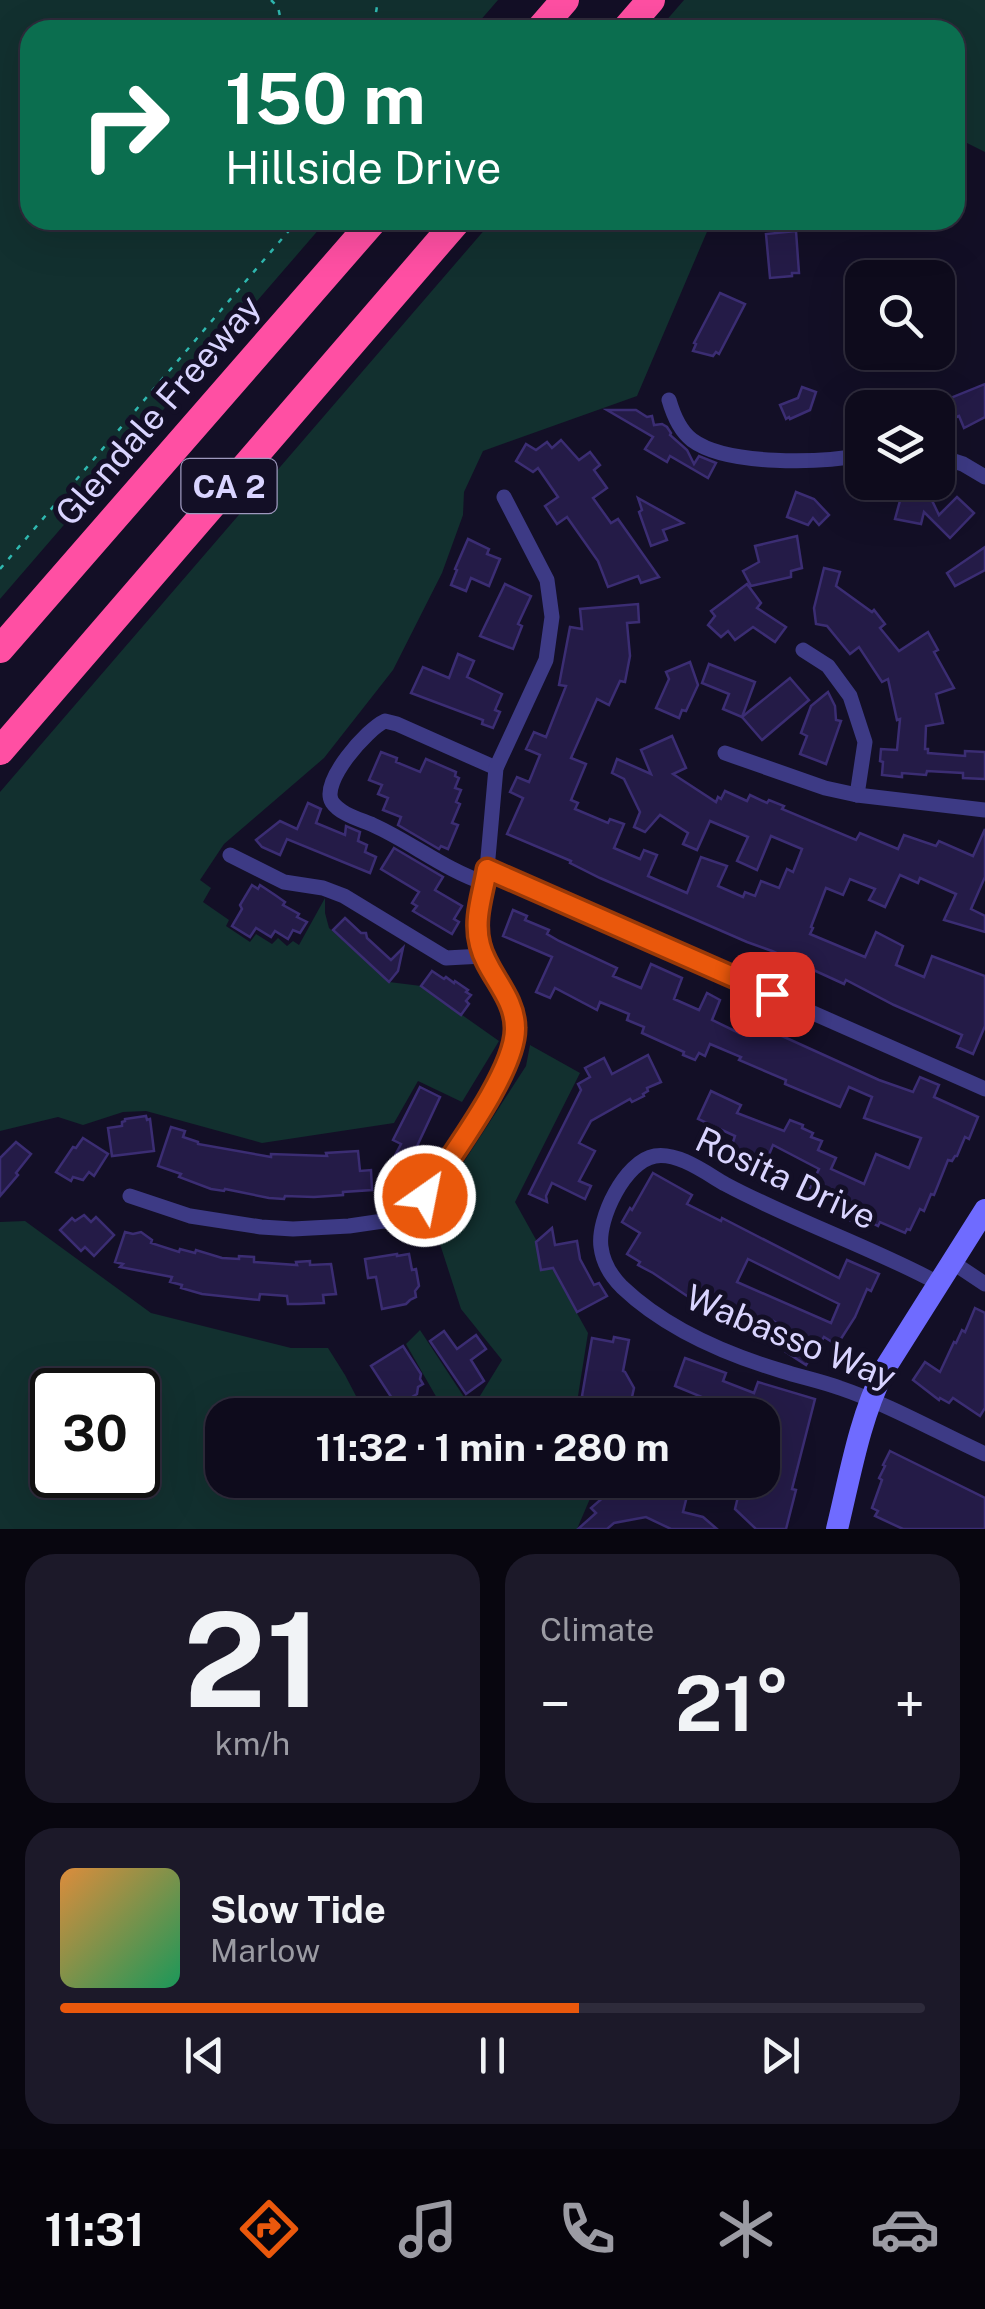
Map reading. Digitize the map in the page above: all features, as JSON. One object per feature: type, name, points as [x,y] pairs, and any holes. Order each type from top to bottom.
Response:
[{"type":"highway","points":[[548,20],[565,0]]},
{"type":"highway","points":[[634,20],[651,0]]},
{"type":"highway","name":"Glendale Freeway","points":[[0,649],[365,230]]},
{"type":"highway","name":"CA 2","points":[[0,751],[449,230]]},
{"type":"main road","points":[[837,1529],[864,1417],[884,1370],[985,1210]]},
{"type":"street","points":[[668,400],[675,420],[692,440],[720,453],[770,460],[845,457]]},
{"type":"street","points":[[955,461],[985,478]]},
{"type":"street","points":[[130,1196],[190,1216],[260,1227],[350,1226],[390,1220],[403,1215],[425,1196],[509,1062],[516,1028],[513,1012],[484,956],[478,930],[479,908],[486,876],[496,768],[546,660],[552,617],[547,580],[504,497]]},
{"type":"street","points":[[802,650],[828,666],[850,696],[864,742],[857,795]]},
{"type":"street","points":[[496,768],[385,721],[370,730],[330,783],[329,795],[337,808],[396,836],[467,878],[486,876],[985,1089]]},
{"type":"street","points":[[726,753],[825,788],[985,810]]},
{"type":"street","points":[[230,855],[284,882],[323,888],[344,896],[446,958],[484,956]]},
{"type":"street","name":"Rosita Drive","points":[[600,1246],[602,1226],[628,1174],[641,1161],[658,1155],[698,1169],[938,1283]]},
{"type":"street","name":"Wabasso Way","points":[[600,1246],[608,1270],[622,1287],[662,1319],[736,1355],[871,1400],[985,1454]]},
{"type":"street","points":[[952,1262],[985,1284]]},
{"type":"path","points":[[0,569],[289,230]]},
{"type":"green space","points":[[0,0],[498,0],[481,20],[20,20],[20,230],[318,230],[0,599]]},
{"type":"green space","points":[[684,0],[985,0],[985,152],[965,142],[965,20],[667,20]]},
{"type":"green space","points":[[484,230],[708,230],[637,396],[483,451],[464,492],[463,515],[442,573],[393,670],[324,758],[224,844],[200,880],[211,888],[203,902],[229,920],[226,926],[250,942],[256,934],[272,944],[278,938],[287,946],[293,941],[299,945],[325,898],[329,928],[389,982],[421,986],[499,1041],[462,1102],[418,1081],[394,1123],[262,1143],[146,1111],[123,1112],[83,1125],[58,1117],[0,1131],[0,792]]},
{"type":"green space","points":[[530,1045],[580,1073],[515,1202],[588,1333],[578,1398],[479,1398],[502,1360],[461,1309],[429,1210],[526,1066]]},
{"type":"green space","points":[[25,1221],[151,1313],[291,1348],[328,1348],[357,1398],[205,1398],[205,1498],[590,1498],[577,1529],[0,1529],[0,1222]]},
{"type":"green space","points":[[420,1330],[465,1398],[437,1398],[406,1344]]},
{"type":"building","points":[[796,231],[799,273],[770,278],[766,234]]},
{"type":"building","points":[[720,293],[745,304],[719,354],[693,351],[694,343]]},
{"type":"building","points":[[985,384],[985,417],[964,428],[959,416],[955,418],[955,396]]},
{"type":"building","points":[[802,387],[816,392],[810,410],[786,419],[780,405],[798,398]]},
{"type":"building","points":[[607,410],[636,410],[652,416],[654,425],[667,427],[694,464],[699,456],[716,463],[708,478],[670,456],[667,462],[645,449],[653,437]]},
{"type":"building","points":[[561,440],[579,460],[590,452],[600,465],[594,470],[607,488],[593,498],[611,523],[618,519],[659,577],[641,583],[638,576],[608,587],[598,561],[567,517],[557,524],[545,506],[558,497],[538,468],[533,472],[516,461],[526,444],[536,450],[547,442],[552,448]]},
{"type":"building","points":[[796,492],[814,499],[829,515],[819,525],[813,518],[808,525],[787,517]]},
{"type":"building","points":[[957,497],[974,513],[950,538],[924,512],[921,524],[895,519],[900,500],[932,500],[939,515]]},
{"type":"building","points":[[638,498],[683,523],[663,530],[667,540],[651,546]]},
{"type":"building","points":[[797,536],[802,568],[791,571],[791,577],[751,586],[743,571],[759,562],[755,546]]},
{"type":"building","points":[[468,539],[500,559],[489,586],[471,578],[466,591],[451,585]]},
{"type":"building","points":[[985,547],[985,570],[955,586],[947,573]]},
{"type":"building","points":[[824,568],[840,572],[836,586],[874,610],[885,624],[880,628],[899,651],[928,632],[954,688],[936,694],[943,723],[926,726],[925,749],[928,753],[965,756],[965,751],[985,752],[985,779],[927,771],[926,775],[882,775],[881,749],[897,750],[900,719],[897,720],[888,679],[882,682],[859,647],[850,654],[827,626],[816,624],[814,608]]},
{"type":"building","points":[[505,584],[531,596],[518,624],[522,626],[513,649],[480,636]]},
{"type":"building","points":[[747,584],[761,603],[757,608],[786,627],[775,642],[753,627],[735,640],[728,631],[721,637],[708,625],[715,616],[711,611]]},
{"type":"building","points":[[638,604],[639,622],[627,623],[630,656],[625,682],[620,681],[609,705],[597,699],[571,758],[586,764],[571,800],[578,803],[575,809],[608,823],[610,819],[624,824],[614,848],[640,859],[644,850],[657,855],[648,876],[687,893],[701,857],[727,866],[718,886],[743,897],[745,892],[755,896],[761,881],[779,888],[787,869],[793,872],[802,849],[771,836],[757,870],[737,861],[748,837],[710,821],[697,850],[683,844],[688,833],[660,815],[645,832],[634,827],[640,812],[624,779],[612,773],[617,759],[651,774],[641,750],[672,736],[686,768],[673,774],[716,802],[725,791],[747,801],[750,795],[784,806],[782,809],[856,840],[860,833],[898,849],[904,835],[936,846],[939,841],[973,856],[985,829],[985,877],[971,909],[985,916],[985,932],[944,920],[956,894],[920,878],[918,883],[900,875],[885,907],[869,900],[875,889],[850,879],[843,895],[826,888],[810,934],[865,957],[876,932],[903,946],[896,965],[924,977],[932,956],[985,976],[985,1026],[973,1054],[957,1047],[962,1035],[846,980],[844,984],[507,834],[523,798],[510,792],[517,777],[529,782],[540,755],[526,749],[534,732],[546,737],[566,686],[559,685],[570,627],[582,629],[580,609]]},
{"type":"building","points":[[458,654],[474,661],[467,677],[502,694],[493,728],[482,724],[483,720],[411,693],[423,667],[449,678]]},
{"type":"building","points":[[690,662],[698,685],[686,711],[682,710],[679,718],[656,708],[669,679],[666,672]]},
{"type":"building","points":[[709,664],[755,682],[742,717],[723,709],[729,694],[702,683]]},
{"type":"building","points":[[790,678],[809,700],[762,740],[742,717]]},
{"type":"building","points":[[828,692],[836,720],[841,721],[826,764],[800,754],[807,736],[801,733],[811,706]]},
{"type":"building","points":[[381,752],[420,772],[426,759],[456,772],[459,778],[455,788],[461,790],[456,802],[460,804],[452,823],[458,825],[448,849],[439,849],[398,825],[401,817],[383,810],[388,798],[378,794],[382,785],[369,780]]},
{"type":"building","points":[[308,803],[321,809],[316,823],[345,835],[346,826],[360,832],[358,841],[367,845],[365,852],[376,857],[370,873],[287,839],[280,855],[256,840],[280,821],[297,829]]},
{"type":"building","points":[[394,848],[443,877],[435,890],[462,906],[454,919],[459,922],[452,934],[413,911],[417,906],[412,903],[419,892],[381,869]]},
{"type":"building","points":[[252,885],[258,889],[260,885],[275,895],[307,922],[300,933],[293,930],[288,939],[275,931],[271,937],[256,928],[250,937],[232,926]]},
{"type":"building","points":[[513,910],[549,930],[547,934],[559,941],[617,968],[613,976],[641,988],[651,964],[682,978],[674,999],[699,1010],[707,993],[720,1000],[712,1020],[739,1033],[744,1022],[771,1031],[913,1092],[920,1077],[939,1085],[934,1097],[978,1117],[969,1139],[965,1137],[957,1156],[948,1160],[934,1195],[931,1194],[924,1211],[920,1209],[910,1230],[905,1233],[868,1221],[865,1228],[845,1218],[850,1206],[810,1188],[819,1169],[773,1145],[766,1162],[731,1148],[735,1136],[698,1119],[711,1091],[741,1105],[737,1113],[784,1131],[790,1120],[803,1125],[813,1133],[811,1137],[822,1141],[818,1150],[836,1158],[831,1169],[864,1184],[876,1154],[909,1168],[921,1138],[864,1118],[872,1097],[849,1087],[840,1107],[785,1084],[786,1080],[710,1044],[705,1056],[699,1053],[695,1060],[683,1055],[684,1052],[642,1033],[644,1027],[627,1020],[629,1014],[600,1002],[597,1010],[555,988],[550,998],[536,992],[552,957],[503,936]]},
{"type":"building","points":[[345,918],[366,933],[391,960],[403,948],[398,971],[389,982],[333,930]]},
{"type":"building","points":[[432,971],[468,990],[469,1004],[461,1015],[421,986]]},
{"type":"building","points":[[648,1055],[661,1082],[647,1088],[644,1096],[632,1102],[630,1099],[591,1121],[579,1143],[595,1151],[579,1181],[591,1186],[585,1199],[552,1183],[547,1202],[529,1194],[581,1090],[578,1084],[590,1077],[585,1068],[604,1058],[612,1074]]},
{"type":"building","points":[[420,1087],[440,1097],[403,1176],[388,1169],[401,1144],[393,1140]]},
{"type":"building","points":[[125,1119],[150,1119],[154,1151],[112,1156],[108,1128],[122,1126]]},
{"type":"building","points":[[171,1127],[185,1131],[183,1137],[198,1144],[271,1157],[358,1151],[360,1171],[371,1170],[372,1190],[284,1199],[211,1189],[158,1166]]},
{"type":"building","points":[[83,1138],[108,1154],[94,1176],[89,1172],[83,1180],[73,1177],[71,1181],[56,1172]]},
{"type":"building","points":[[16,1142],[31,1154],[0,1196],[0,1158]]},
{"type":"building","points":[[653,1173],[692,1195],[687,1204],[839,1278],[847,1260],[879,1274],[837,1345],[824,1337],[806,1365],[786,1352],[796,1335],[770,1319],[762,1331],[747,1322],[749,1319],[718,1305],[716,1311],[693,1300],[638,1265],[640,1262],[627,1254],[640,1233],[622,1222]],"holes":[[[748,1259],[839,1304],[831,1323],[737,1282]]]},
{"type":"building","points":[[84,1215],[91,1222],[96,1217],[114,1235],[94,1256],[85,1247],[81,1251],[60,1230],[72,1218],[75,1221]]},
{"type":"building","points":[[552,1228],[555,1245],[577,1241],[580,1259],[594,1285],[599,1283],[607,1296],[577,1312],[553,1268],[541,1270],[536,1242]]},
{"type":"building","points":[[125,1232],[141,1232],[151,1243],[179,1252],[196,1250],[222,1258],[254,1257],[254,1262],[331,1264],[336,1294],[323,1295],[324,1303],[288,1304],[287,1296],[260,1294],[259,1300],[181,1288],[182,1285],[170,1282],[172,1277],[120,1267],[123,1264],[115,1262]]},
{"type":"building","points":[[409,1254],[412,1270],[416,1269],[416,1297],[406,1304],[382,1309],[376,1277],[368,1278],[365,1259]]},
{"type":"building","points":[[975,1308],[985,1313],[985,1408],[980,1416],[953,1398],[949,1403],[939,1400],[913,1380],[925,1362],[940,1372]]},
{"type":"building","points":[[444,1331],[457,1349],[476,1335],[486,1349],[471,1360],[484,1381],[466,1394],[430,1341]]},
{"type":"building","points":[[614,1337],[629,1340],[623,1371],[634,1388],[632,1397],[584,1398],[592,1338],[613,1342]]},
{"type":"building","points":[[403,1346],[423,1384],[410,1398],[392,1398],[371,1366]]},
{"type":"building","points":[[685,1358],[726,1373],[723,1381],[754,1393],[758,1382],[815,1399],[786,1529],[756,1529],[735,1509],[738,1498],[780,1498],[780,1398],[702,1398],[675,1386]]},
{"type":"building","points":[[890,1451],[985,1498],[985,1529],[903,1529],[875,1516],[878,1511],[872,1508]]},
{"type":"building","points":[[603,1498],[686,1498],[683,1512],[703,1517],[717,1529],[671,1529],[646,1517],[614,1523],[607,1529],[578,1529],[596,1513],[591,1508]]},
{"type":"route","points":[[425,1196],[494,1089],[514,1046],[513,1012],[479,942],[479,908],[487,869],[772,994]]}]
